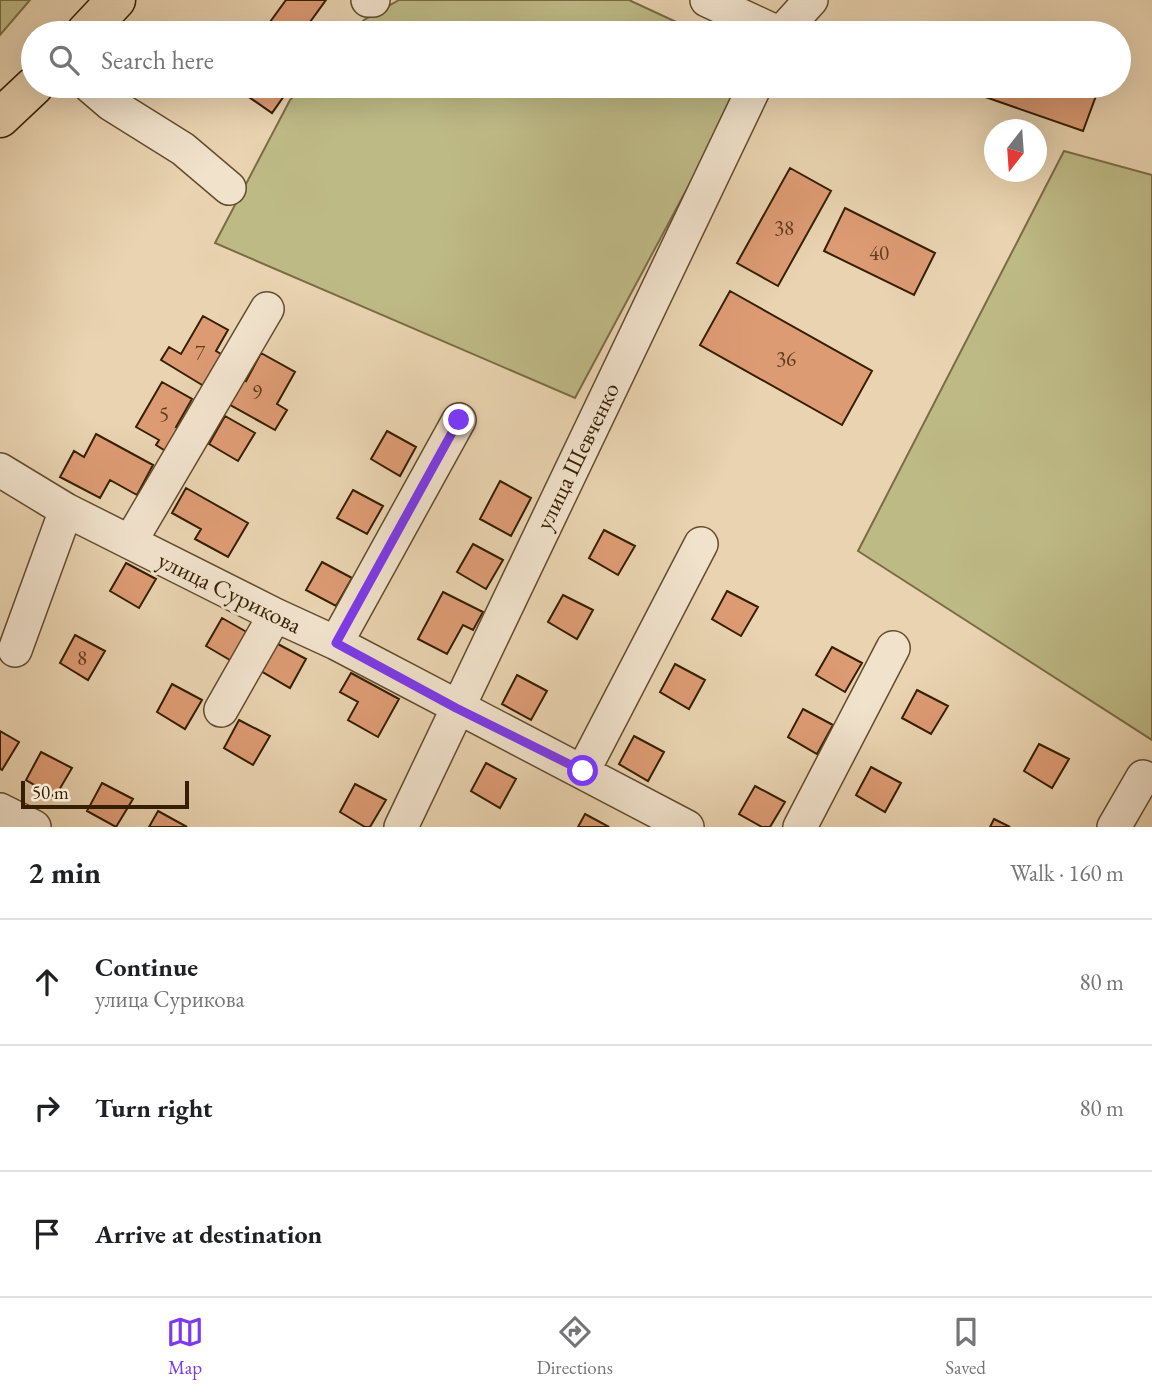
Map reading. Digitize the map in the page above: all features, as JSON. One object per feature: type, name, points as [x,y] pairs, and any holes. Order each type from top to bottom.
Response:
[{"type":"main road","points":[[96,21],[116,0]]},
{"type":"main road","points":[[0,118],[21,98]]},
{"type":"street","points":[[707,0],[753,21]]},
{"type":"street","points":[[791,21],[811,0]]},
{"type":"street","points":[[104,98],[183,149],[229,188]]},
{"type":"street","name":"улица Шевченко","points":[[401,827],[749,98]]},
{"type":"street","points":[[130,542],[267,309]]},
{"type":"street","points":[[336,643],[459,420]]},
{"type":"street","name":"улица Сурикова","points":[[0,470],[66,510],[336,643],[687,827]]},
{"type":"street","points":[[15,650],[66,510]]},
{"type":"street","points":[[583,771],[701,544]]},
{"type":"street","points":[[220,710],[275,615]]},
{"type":"street","points":[[800,827],[893,648]]},
{"type":"street","points":[[1114,827],[1143,777]]},
{"type":"street","points":[[0,810],[34,827]]},
{"type":"shaded area","points":[[0,0],[30,0],[0,35]]},
{"type":"shaded area","points":[[399,0],[629,0],[674,21],[363,21]]},
{"type":"shaded area","points":[[736,98],[575,398],[215,243],[290,100]]},
{"type":"shaded area","points":[[1064,151],[1152,175],[1152,740],[858,551]]},
{"type":"building","points":[[286,0],[326,0],[311,21],[271,21]]},
{"type":"building","points":[[250,98],[283,98],[272,113]]},
{"type":"building","points":[[988,98],[1095,98],[1083,131]]},
{"type":"building","points":[[790,168],[831,191],[778,286],[737,263]]},
{"type":"building","points":[[845,208],[935,253],[914,295],[824,251]]},
{"type":"building","points":[[730,291],[872,371],[842,425],[700,345]]},
{"type":"building","points":[[203,316],[228,330],[216,351],[226,357],[207,388],[161,360],[169,347],[181,354]]},
{"type":"building","points":[[261,353],[295,372],[277,404],[287,410],[275,430],[225,402],[239,377],[246,381]]},
{"type":"building","points":[[162,382],[192,399],[176,427],[185,432],[172,455],[156,445],[159,440],[136,427]]},
{"type":"building","points":[[225,416],[255,433],[238,461],[209,444]]},
{"type":"building","points":[[387,431],[416,447],[400,476],[371,459]]},
{"type":"building","points":[[96,434],[153,465],[137,495],[110,480],[100,498],[60,477],[74,451],[84,457]]},
{"type":"building","points":[[500,481],[531,498],[511,536],[480,519]]},
{"type":"building","points":[[186,488],[248,523],[228,557],[195,539],[201,529],[172,513]]},
{"type":"building","points":[[353,490],[383,506],[367,534],[337,518]]},
{"type":"building","points":[[604,530],[635,546],[618,575],[589,558]]},
{"type":"building","points":[[473,544],[503,560],[486,589],[457,572]]},
{"type":"building","points":[[322,562],[352,578],[336,606],[306,590]]},
{"type":"building","points":[[126,563],[156,579],[139,608],[110,591]]},
{"type":"building","points":[[727,591],[758,607],[741,636],[712,619]]},
{"type":"building","points":[[443,592],[483,612],[473,630],[463,625],[447,654],[418,639]]},
{"type":"building","points":[[563,595],[593,610],[577,639],[548,622]]},
{"type":"building","points":[[222,618],[252,635],[235,663],[206,646]]},
{"type":"building","points":[[75,635],[105,651],[88,680],[60,663]]},
{"type":"building","points":[[276,643],[306,659],[290,688],[261,671]]},
{"type":"building","points":[[832,647],[862,663],[845,692],[816,675]]},
{"type":"building","points":[[675,664],[705,680],[689,709],[660,692]]},
{"type":"building","points":[[351,673],[399,699],[378,737],[348,720],[358,702],[340,692]]},
{"type":"building","points":[[517,675],[547,691],[531,720],[502,704]]},
{"type":"building","points":[[172,684],[202,700],[185,729],[157,712]]},
{"type":"building","points":[[917,690],[948,706],[931,734],[902,718]]},
{"type":"building","points":[[803,709],[833,725],[817,754],[788,737]]},
{"type":"building","points":[[239,720],[270,736],[253,765],[224,748]]},
{"type":"building","points":[[0,731],[19,742],[2,770],[0,769]]},
{"type":"building","points":[[634,736],[664,752],[648,781],[619,764]]},
{"type":"building","points":[[1039,744],[1069,759],[1052,788],[1024,771]]},
{"type":"building","points":[[41,752],[72,768],[55,797],[26,780]]},
{"type":"building","points":[[486,763],[516,779],[500,808],[471,791]]},
{"type":"building","points":[[871,767],[901,783],[885,812],[856,795]]},
{"type":"building","points":[[102,783],[133,799],[116,827],[87,811]]},
{"type":"building","points":[[355,784],[386,800],[370,827],[365,827],[340,812]]},
{"type":"building","points":[[755,786],[785,802],[770,827],[762,827],[739,814]]},
{"type":"building","points":[[158,811],[187,827],[149,827]]},
{"type":"building","points":[[585,814],[609,827],[578,827]]},
{"type":"building","points":[[994,819],[1010,827],[990,827]]},
{"type":"route","points":[[459,420],[336,643],[456,708],[583,771]]}]
